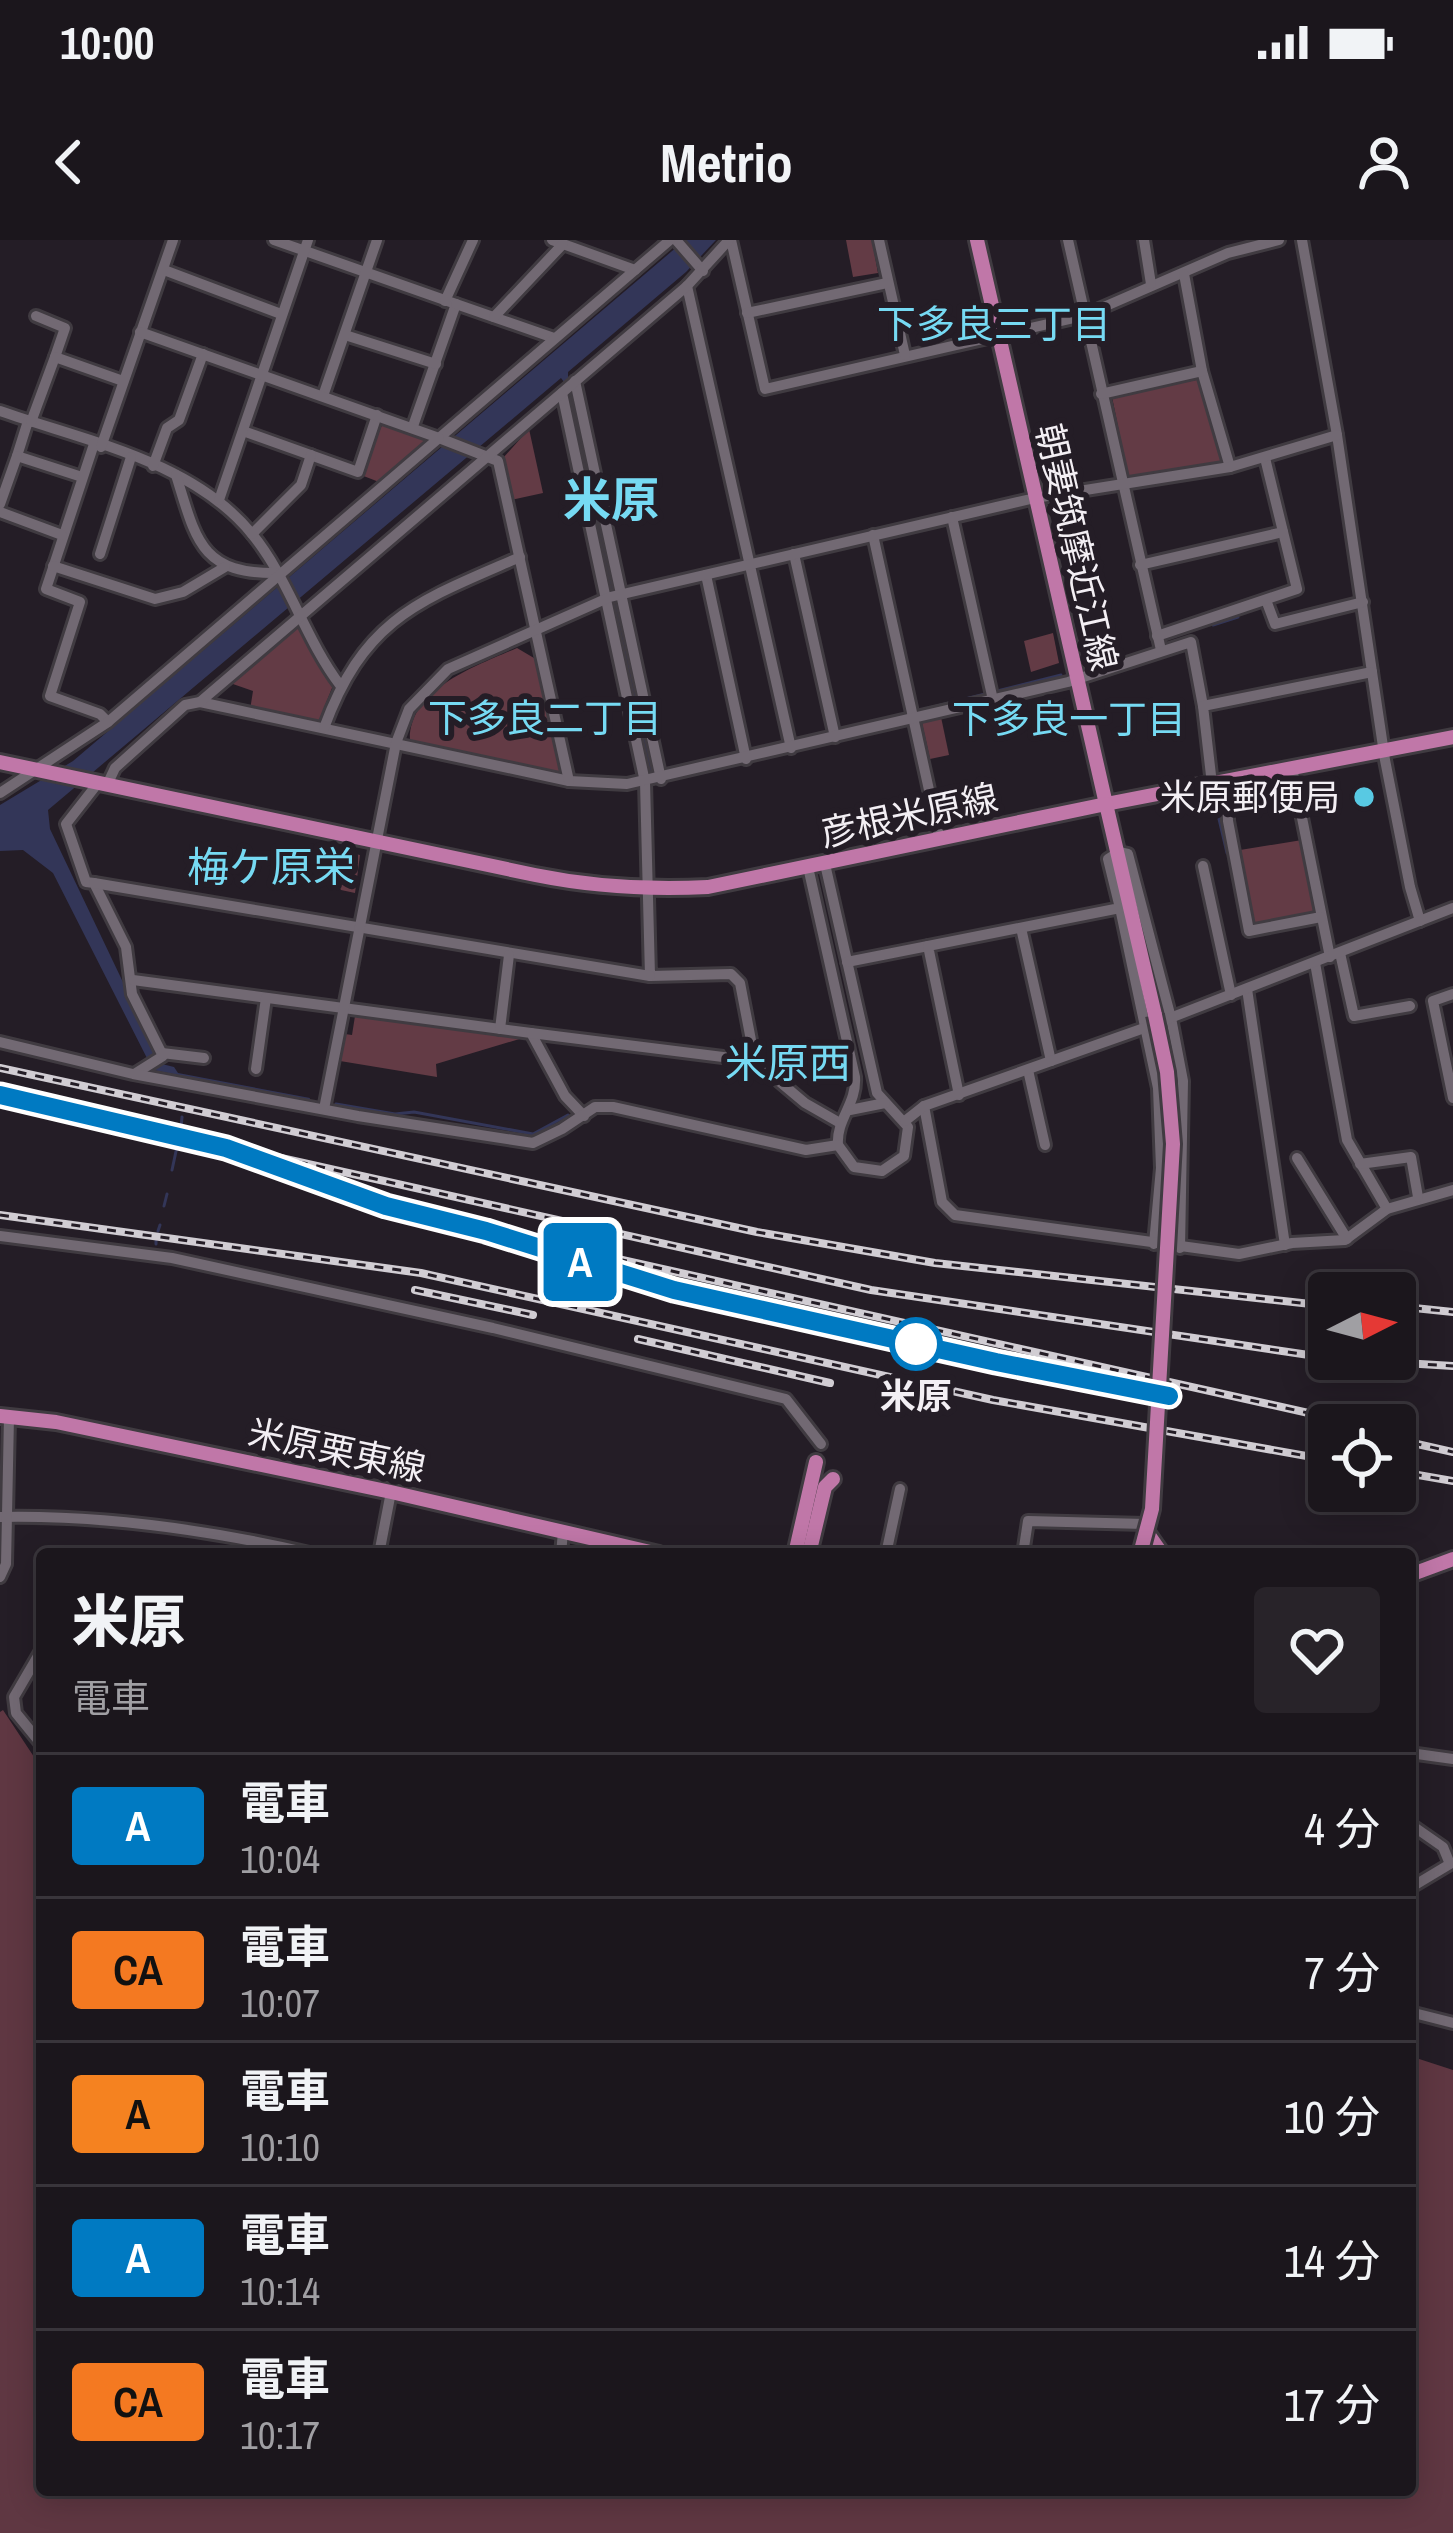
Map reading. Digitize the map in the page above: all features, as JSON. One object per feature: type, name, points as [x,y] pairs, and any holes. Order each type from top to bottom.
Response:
[{"type":"main road","name":"朝妻筑摩近江線","points":[[977,240],[1106,804]]},
{"type":"main road","points":[[1143,1545],[1173,1144],[1158,1020],[1106,804],[1453,737]]},
{"type":"main road","name":"彦根米原線","points":[[0,762],[589,886],[649,890],[708,886],[825,864],[1106,804]]},
{"type":"main road","name":"米原栗東線","points":[[4,1416],[56,1422],[391,1492],[633,1548]]},
{"type":"main road","points":[[796,1548],[816,1462]]},
{"type":"main road","points":[[810,1548],[825,1487],[833,1479]]},
{"type":"main road","points":[[1416,1573],[1453,1559]]},
{"type":"street","points":[[108,722],[100,714],[50,696],[80,602],[46,589],[82,477],[123,381],[173,240]]},
{"type":"street","points":[[274,240],[307,245],[365,273],[554,338]]},
{"type":"street","points":[[323,396],[377,240]]},
{"type":"street","points":[[412,427],[473,240]]},
{"type":"street","points":[[0,794],[108,722],[674,240],[700,267]]},
{"type":"street","points":[[200,702],[299,612],[687,286],[730,240],[765,389],[1083,316],[1184,274],[1227,246],[1279,240]]},
{"type":"street","points":[[879,240],[905,356]]},
{"type":"street","points":[[1068,240],[1159,643]]},
{"type":"street","points":[[1144,240],[1151,284]]},
{"type":"street","points":[[1302,240],[1337,435],[1384,751],[1420,921]]},
{"type":"street","points":[[494,317],[557,242],[635,270]]},
{"type":"street","points":[[219,500],[307,245]]},
{"type":"street","points":[[164,270],[281,314]]},
{"type":"street","points":[[1184,274],[1202,371],[1230,467]]},
{"type":"street","points":[[747,313],[887,283]]},
{"type":"street","points":[[687,286],[790,743]]},
{"type":"street","points":[[36,316],[65,328],[0,508],[62,535]]},
{"type":"street","points":[[140,332],[498,461],[569,781]]},
{"type":"street","points":[[345,335],[436,364]]},
{"type":"street","points":[[153,466],[167,428],[178,420],[203,354]]},
{"type":"street","points":[[55,357],[123,381]]},
{"type":"street","points":[[1101,394],[1202,371]]},
{"type":"street","points":[[568,387],[613,596],[645,782],[650,976]]},
{"type":"street","points":[[0,411],[131,457],[219,500],[253,534],[340,685]]},
{"type":"street","points":[[243,431],[358,472],[376,415]]},
{"type":"street","points":[[324,1109],[396,743],[409,709],[448,669],[613,596],[1035,498],[1230,467],[1337,435]]},
{"type":"street","points":[[253,534],[302,485],[311,455]]},
{"type":"street","points":[[17,456],[82,477]]},
{"type":"street","points":[[100,554],[131,457]]},
{"type":"street","points":[[754,1061],[740,983],[731,974],[650,976],[86,882],[66,824],[100,783],[184,704],[200,702],[569,781],[645,782],[659,772],[992,694],[1077,679],[1297,589],[1265,458]]},
{"type":"street","points":[[176,476],[201,544],[211,558],[225,567],[278,576]]},
{"type":"street","points":[[952,517],[992,694]]},
{"type":"street","points":[[1139,565],[1283,532]]},
{"type":"street","points":[[873,536],[940,840]]},
{"type":"street","points":[[794,554],[833,733]]},
{"type":"street","points":[[324,728],[340,685],[366,646],[404,612],[520,557]]},
{"type":"street","points":[[53,566],[155,599],[183,592],[225,567]]},
{"type":"street","points":[[706,575],[745,754]]},
{"type":"street","points":[[613,596],[659,772]]},
{"type":"street","points":[[1268,604],[1275,624],[1363,602]]},
{"type":"street","points":[[1159,643],[1191,641],[1249,931],[1321,917]]},
{"type":"street","points":[[1203,706],[1372,672]]},
{"type":"street","points":[[1292,768],[1321,917],[1354,1016],[1409,1006]]},
{"type":"street","points":[[1119,852],[1108,859],[1120,908],[1183,1081],[1180,1248]]},
{"type":"street","points":[[808,867],[856,1091],[840,1123],[838,1145],[848,1161],[863,1171],[891,1169],[910,1138],[905,1121],[877,1094],[825,864]]},
{"type":"street","points":[[1203,866],[1231,995]]},
{"type":"street","points":[[94,883],[126,947],[132,994],[162,1056]]},
{"type":"street","points":[[847,962],[1120,908]]},
{"type":"street","points":[[905,1121],[924,1106],[1231,995],[1453,908]]},
{"type":"street","points":[[1021,928],[1051,1061]]},
{"type":"street","points":[[928,946],[959,1095]]},
{"type":"street","points":[[500,1029],[509,955]]},
{"type":"street","points":[[1315,963],[1348,1140],[1388,1209]]},
{"type":"street","points":[[133,980],[754,1061],[805,1103],[840,1123]]},
{"type":"street","points":[[1247,988],[1286,1245]]},
{"type":"street","points":[[1453,994],[1433,1001],[1453,1098]]},
{"type":"street","points":[[256,1070],[266,998]]},
{"type":"street","points":[[1154,1244],[1161,1126],[1158,1020]]},
{"type":"street","points":[[531,1034],[565,1096],[584,1116]]},
{"type":"street","points":[[0,1042],[133,1074],[533,1143],[595,1106],[806,1150],[838,1145]]},
{"type":"street","points":[[133,1074],[162,1056],[204,1058]]},
{"type":"street","points":[[1028,1070],[1046,1145]]},
{"type":"street","points":[[850,1110],[885,1102]]},
{"type":"street","points":[[924,1106],[942,1202],[955,1215],[1239,1254],[1346,1239],[1388,1209],[1453,1190]]},
{"type":"street","points":[[1360,1164],[1411,1157],[1418,1197]]},
{"type":"street","points":[[1297,1158],[1346,1239]]},
{"type":"street","points":[[0,1236],[172,1258],[493,1328],[786,1399],[821,1444]]},
{"type":"street","points":[[0,1577],[6,1564],[4,1416]]},
{"type":"street","points":[[1025,1548],[1028,1521],[1143,1545],[1151,1463]]},
{"type":"street","points":[[887,1548],[900,1489]]},
{"type":"street","points":[[380,1548],[391,1492]]},
{"type":"street","points":[[3,1517],[79,1517],[162,1525],[283,1548]]},
{"type":"street","points":[[562,1548],[563,1532]]},
{"type":"street","points":[[36,1659],[14,1696],[14,1705],[36,1736]]},
{"type":"street","points":[[1416,1754],[1453,1759]]},
{"type":"street","points":[[1416,1828],[1443,1847],[1452,1865],[1416,1885]]},
{"type":"street","points":[[1416,2014],[1453,2023]]},
{"type":"shaded area","points":[[846,240],[872,240],[878,273],[853,277]]},
{"type":"shaded area","points":[[1201,379],[1221,462],[1128,476],[1112,397]]},
{"type":"shaded area","points":[[382,425],[426,439],[425,449],[379,482],[361,475]]},
{"type":"shaded area","points":[[529,429],[543,493],[511,500],[503,458]]},
{"type":"shaded area","points":[[300,624],[334,683],[318,723],[250,710],[253,691],[230,683]]},
{"type":"shaded area","points":[[1053,633],[1059,663],[1031,672],[1024,641]]},
{"type":"shaded area","points":[[517,648],[539,661],[558,774],[410,742],[412,723],[432,693],[465,671]]},
{"type":"shaded area","points":[[941,717],[949,755],[930,759],[922,723]]},
{"type":"shaded area","points":[[1302,840],[1316,911],[1256,924],[1251,921],[1240,850]]},
{"type":"shaded area","points":[[317,846],[360,855],[355,893],[341,890],[335,880],[324,883],[322,874],[314,869],[321,860],[316,857]]},
{"type":"shaded area","points":[[355,1016],[526,1037],[436,1064],[437,1077],[340,1061],[345,1034],[352,1035]]},
{"type":"shaded area","points":[[0,1712],[36,1760],[36,2496],[1416,2496],[1416,2058],[1453,2070],[1453,2533],[0,2533]]},
{"type":"water","points":[[685,240],[716,240],[686,272],[568,372],[564,382],[561,378],[48,810],[50,829],[162,1064],[178,1073],[310,1098],[153,1070],[53,873],[23,850],[0,851],[0,805],[73,761]]},
{"type":"waterway","points":[[569,392],[651,770],[669,769]]},
{"type":"waterway","points":[[1213,625],[1238,617]]},
{"type":"waterway","points":[[917,711],[1061,675]]},
{"type":"waterway","points":[[836,730],[908,713]]},
{"type":"waterway","points":[[1221,800],[1219,819],[1227,853]]},
{"type":"waterway","points":[[336,1104],[395,1114],[414,1112],[533,1134],[568,1115]]},
{"type":"waterway","points":[[181,1128],[182,1117]]},
{"type":"waterway","points":[[172,1170],[178,1142]]},
{"type":"waterway","points":[[164,1206],[167,1194]]},
{"type":"waterway","points":[[158,1231],[160,1225]]},
{"type":"railway","points":[[0,1068],[757,1232],[935,1263],[1308,1304]]},
{"type":"railway","points":[[0,1095],[871,1290],[1308,1355]]},
{"type":"railway","points":[[305,1177],[403,1211],[1308,1413]]},
{"type":"railway","points":[[0,1215],[421,1273],[993,1400],[1308,1456]]},
{"type":"railway","points":[[641,1281],[928,1347]]},
{"type":"railway","points":[[415,1290],[533,1315]]},
{"type":"railway","points":[[1416,1308],[1453,1312]]},
{"type":"railway","points":[[638,1339],[830,1383]]},
{"type":"railway","points":[[1416,1364],[1453,1366]]},
{"type":"railway","points":[[1416,1444],[1453,1452]]},
{"type":"railway","points":[[1416,1475],[1453,1481]]},
{"type":"train","name":"A","points":[[0,1095],[226,1148],[386,1206],[486,1231],[674,1290],[1169,1396]]},
{"type":"place","name":"米原郵便局","points":[[1364,797]]},
{"type":"place","name":"米原","points":[[916,1344]]},
{"type":"district","name":"下多良三丁目","points":[[994,324]]},
{"type":"district","name":"米原","points":[[611,499]]},
{"type":"district","name":"下多良二丁目","points":[[545,718]]},
{"type":"district","name":"下多良一丁目","points":[[1069,719]]},
{"type":"district","name":"梅ケ原栄","points":[[271,867]]},
{"type":"district","name":"米原西","points":[[788,1063]]}]
